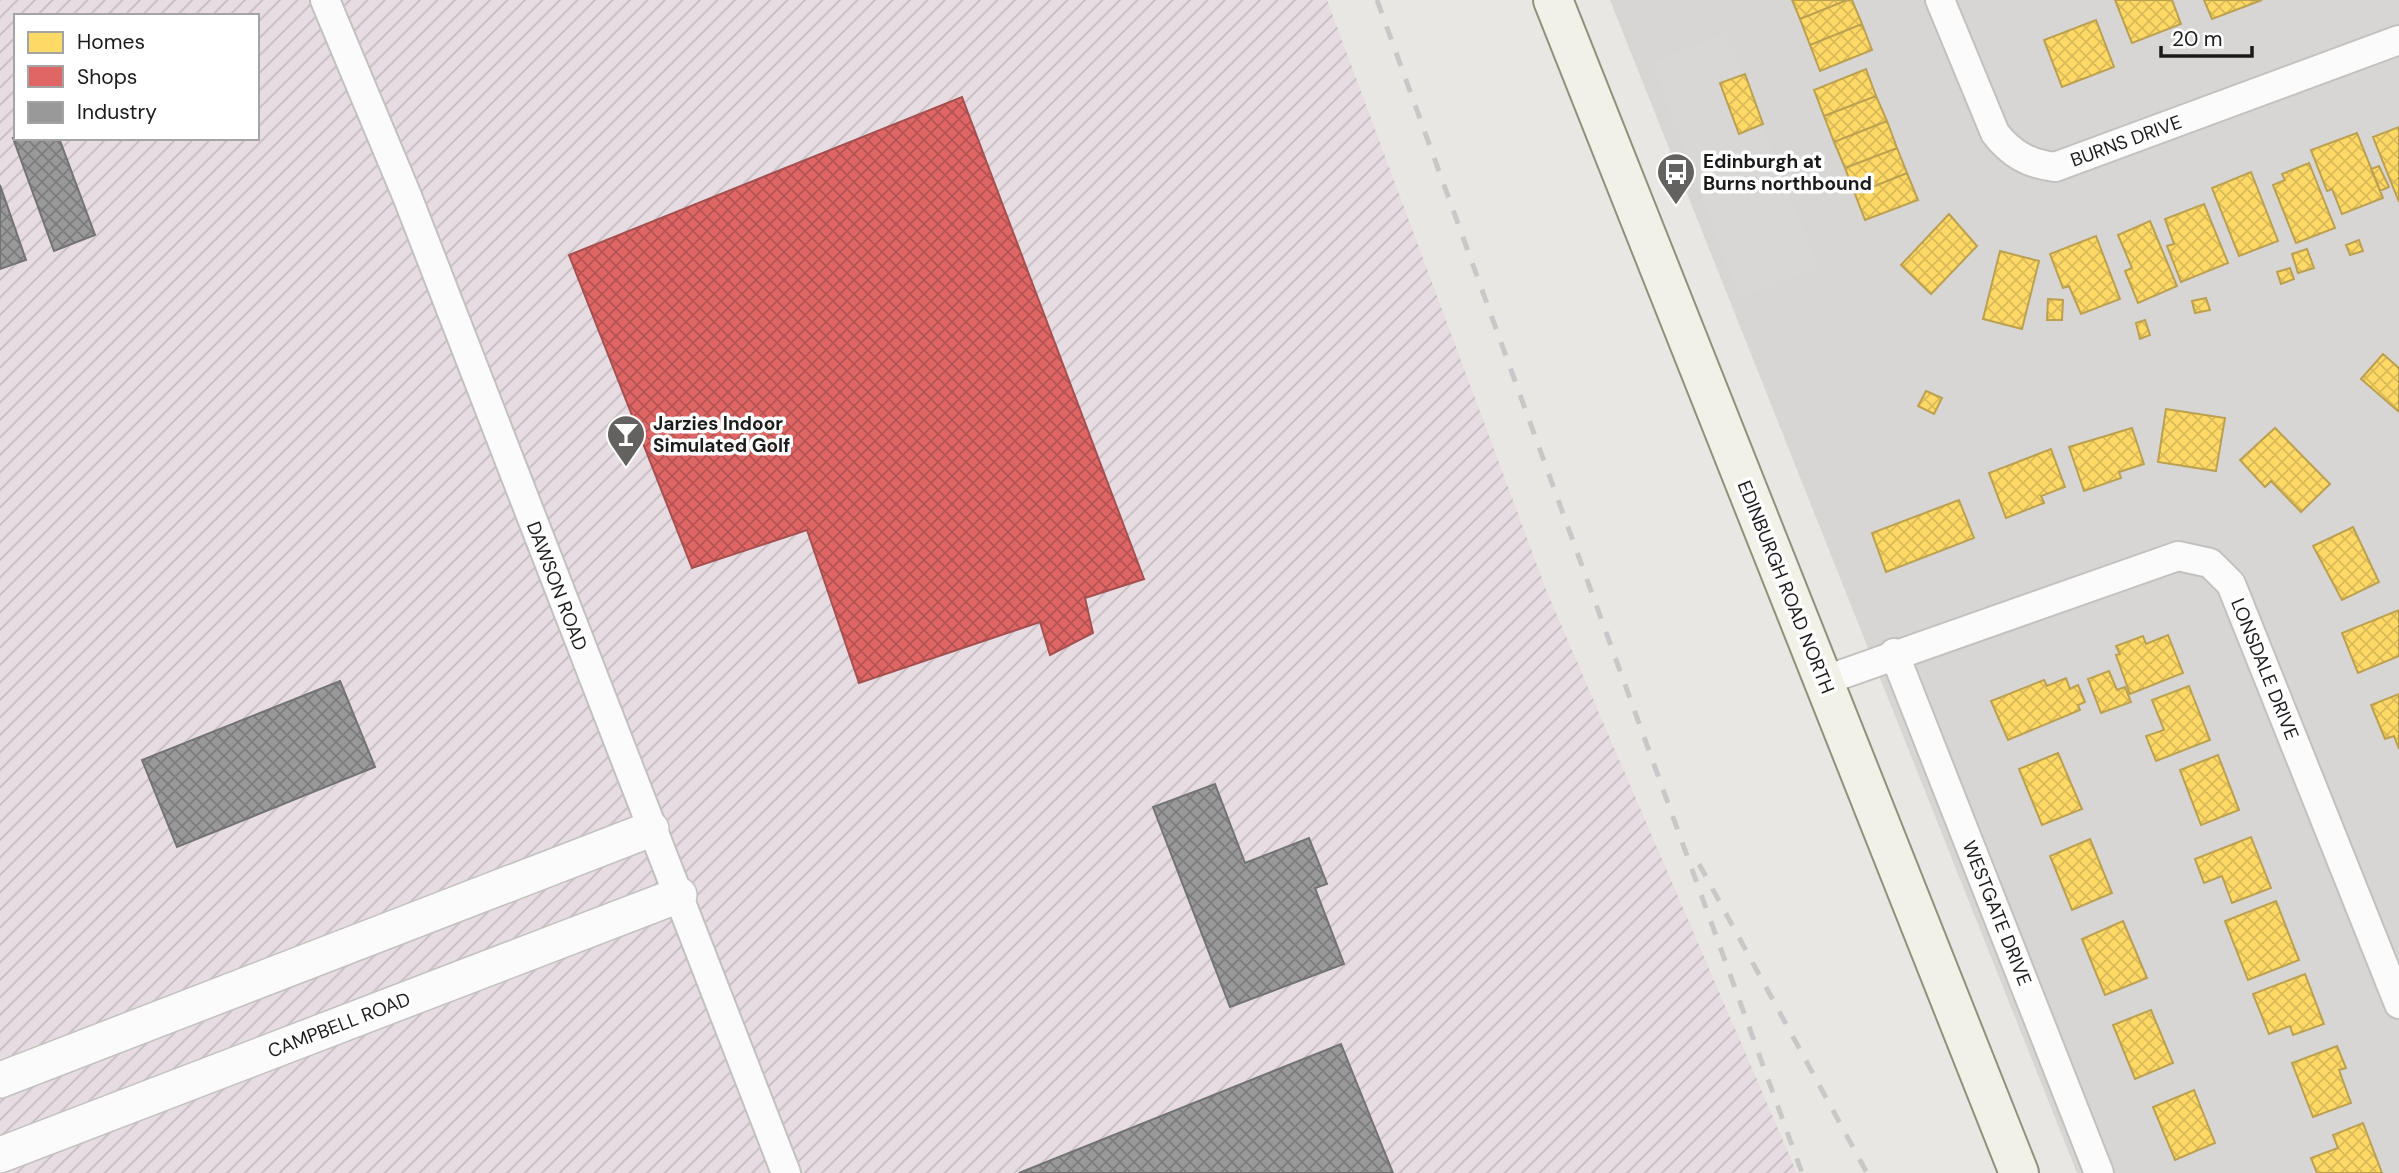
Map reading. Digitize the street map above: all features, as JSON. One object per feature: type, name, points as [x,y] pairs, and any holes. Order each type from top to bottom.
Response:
[{"type":"main road","name":"EDINBURGH ROAD NORTH","points":[[1553,0],[2019,1173]]},
{"type":"street","name":"DAWSON ROAD","points":[[325,0],[411,208],[786,1173]]},
{"type":"street","name":"BURNS DRIVE","points":[[1940,0],[1995,133],[2008,150],[2039,165],[2056,167],[2399,40]]},
{"type":"street","name":"LONSDALE DRIVE","points":[[1824,681],[1894,653],[2178,556],[2210,563],[2231,584],[2399,1004]]},
{"type":"street","name":"WESTGATE DRIVE","points":[[1894,653],[2099,1173]]},
{"type":"street","points":[[0,1080],[651,829]]},
{"type":"street","name":"CAMPBELL ROAD","points":[[0,1156],[679,895]]},
{"type":"shaded area","points":[[0,0],[1327,0],[1547,592],[1797,1173],[0,1173]]},
{"type":"shaded area","points":[[1610,0],[2399,0],[2399,1173],[2077,1173]]},
{"type":"shaded area","points":[[1726,33],[1819,267],[1739,299],[1652,62]]},
{"type":"building: Homes","points":[[1792,0],[1847,0],[1800,19]]},
{"type":"building: Homes","points":[[1852,0],[1862,24],[1810,45],[1800,19]]},
{"type":"building: Homes","points":[[2115,0],[2172,0],[2181,24],[2132,43]]},
{"type":"building: Homes","points":[[2204,0],[2262,0],[2212,19]]},
{"type":"building: Homes","points":[[2096,20],[2114,67],[2062,87],[2044,40]]},
{"type":"building: Homes","points":[[1862,24],[1872,50],[1820,71],[1810,45]]},
{"type":"building: Homes","points":[[1866,69],[1876,96],[1824,116],[1814,90]]},
{"type":"building: Homes","points":[[1745,74],[1763,124],[1739,134],[1720,83]]},
{"type":"building: Homes","points":[[1876,96],[1887,121],[1834,142],[1824,116]]},
{"type":"building: Homes","points":[[1887,121],[1897,148],[1845,168],[1834,142]]},
{"type":"building: Homes","points":[[2399,127],[2399,202],[2373,137]]},
{"type":"building: Homes","points":[[2357,133],[2383,198],[2342,214],[2332,189],[2327,191],[2311,150]]},
{"type":"building: Homes","points":[[1897,148],[1907,173],[1855,194],[1845,168]]},
{"type":"building: Homes","points":[[2309,163],[2335,228],[2296,243],[2273,185],[2285,180],[2282,174]]},
{"type":"building: Homes","points":[[2379,166],[2389,187],[2380,191],[2371,169]]},
{"type":"building: Homes","points":[[2251,172],[2278,241],[2239,256],[2212,188]]},
{"type":"building: Homes","points":[[1907,173],[1918,200],[1865,220],[1855,194]]},
{"type":"building: Homes","points":[[2204,204],[2228,263],[2181,282],[2167,246],[2174,244],[2165,219]]},
{"type":"building: Homes","points":[[1949,214],[1977,246],[1931,294],[1901,265]]},
{"type":"building: Homes","points":[[2150,221],[2177,286],[2138,303],[2125,271],[2132,268],[2118,235]]},
{"type":"building: Homes","points":[[2096,236],[2120,299],[2081,314],[2069,286],[2063,288],[2050,254]]},
{"type":"building: Homes","points":[[2359,240],[2363,251],[2350,255],[2346,245]]},
{"type":"building: Homes","points":[[2307,249],[2314,268],[2298,273],[2292,254]]},
{"type":"building: Homes","points":[[2000,251],[2039,261],[2022,329],[1983,319]]},
{"type":"building: Homes","points":[[2290,268],[2294,279],[2281,284],[2277,272]]},
{"type":"building: Homes","points":[[2206,298],[2210,310],[2195,313],[2192,301]]},
{"type":"building: Homes","points":[[2048,299],[2063,300],[2062,320],[2047,320]]},
{"type":"building: Homes","points":[[2145,320],[2150,335],[2140,339],[2136,323]]},
{"type":"building: Homes","points":[[2383,354],[2399,368],[2399,412],[2361,379]]},
{"type":"building: Homes","points":[[1926,391],[1942,398],[1934,414],[1918,406]]},
{"type":"building: Homes","points":[[2166,409],[2225,418],[2216,471],[2158,462]]},
{"type":"building: Homes","points":[[2132,428],[2144,464],[2119,472],[2121,478],[2084,491],[2069,447]]},
{"type":"building: Homes","points":[[2275,428],[2330,484],[2301,512],[2271,481],[2265,487],[2240,460]]},
{"type":"building: Homes","points":[[2051,449],[2065,487],[2041,496],[2044,503],[2006,518],[1989,473]]},
{"type":"building: Homes","points":[[1959,500],[1974,538],[1886,572],[1872,533]]},
{"type":"building: Homes","points":[[2353,527],[2379,582],[2342,600],[2313,546]]},
{"type":"building: Homes","points":[[2399,610],[2399,656],[2358,673],[2342,633]]},
{"type":"building: Homes","points":[[2168,635],[2183,673],[2130,694],[2116,655],[2120,654],[2116,646],[2143,636],[2146,644]]},
{"type":"building: Homes","points":[[2109,671],[2117,690],[2125,687],[2131,702],[2101,713],[2088,679]]},
{"type":"building: Homes","points":[[2066,678],[2070,689],[2078,685],[2085,702],[2078,705],[2080,710],[2008,740],[1991,701],[2044,680],[2047,686]]},
{"type":"building: Homes","points":[[2189,686],[2210,740],[2156,761],[2146,736],[2164,730],[2152,700]]},
{"type":"building: Homes","points":[[2399,694],[2399,749],[2394,736],[2385,739],[2371,705]]},
{"type":"building: Homes","points":[[2058,753],[2082,809],[2042,825],[2019,769]]},
{"type":"building: Homes","points":[[2218,755],[2239,810],[2201,825],[2180,770]]},
{"type":"building: Homes","points":[[2251,837],[2271,888],[2232,903],[2222,876],[2204,883],[2195,859]]},
{"type":"building: Homes","points":[[2090,839],[2112,893],[2072,910],[2050,856]]},
{"type":"building: Homes","points":[[2276,901],[2299,960],[2248,980],[2225,921]]},
{"type":"building: Homes","points":[[2123,921],[2147,978],[2105,995],[2082,939]]},
{"type":"building: Homes","points":[[2305,974],[2324,1024],[2293,1035],[2290,1026],[2269,1034],[2253,994]]},
{"type":"building: Homes","points":[[2151,1010],[2173,1063],[2135,1079],[2113,1025]]},
{"type":"building: Homes","points":[[2337,1046],[2346,1068],[2339,1070],[2351,1103],[2313,1117],[2292,1063]]},
{"type":"building: Homes","points":[[2194,1090],[2215,1143],[2175,1160],[2153,1107]]},
{"type":"building: Homes","points":[[2363,1123],[2382,1173],[2317,1173],[2311,1158],[2338,1148],[2333,1135]]},
{"type":"building: Shops","points":[[962,97],[1144,579],[1085,598],[1093,633],[1050,655],[1040,622],[859,683],[807,530],[692,568],[569,255]]},
{"type":"building: Industry","points":[[13,138],[60,140],[95,235],[54,251]]},
{"type":"building: Industry","points":[[0,185],[26,260],[0,269]]},
{"type":"building: Industry","points":[[340,681],[375,767],[177,847],[142,760]]},
{"type":"building: Industry","points":[[1215,784],[1245,863],[1309,838],[1327,884],[1315,888],[1344,964],[1230,1007],[1153,807]]},
{"type":"building: Industry","points":[[1341,1044],[1393,1173],[1019,1173]]},
{"type":"railway","points":[[1377,0],[1802,1173]]},
{"type":"railway","points":[[1699,864],[1867,1173]]},
{"type":"place","name":"Edinburgh at Burns northbound","points":[[1676,206]]},
{"type":"place","name":"Jarzies Indoor Simulated Golf","points":[[626,468]]}]
